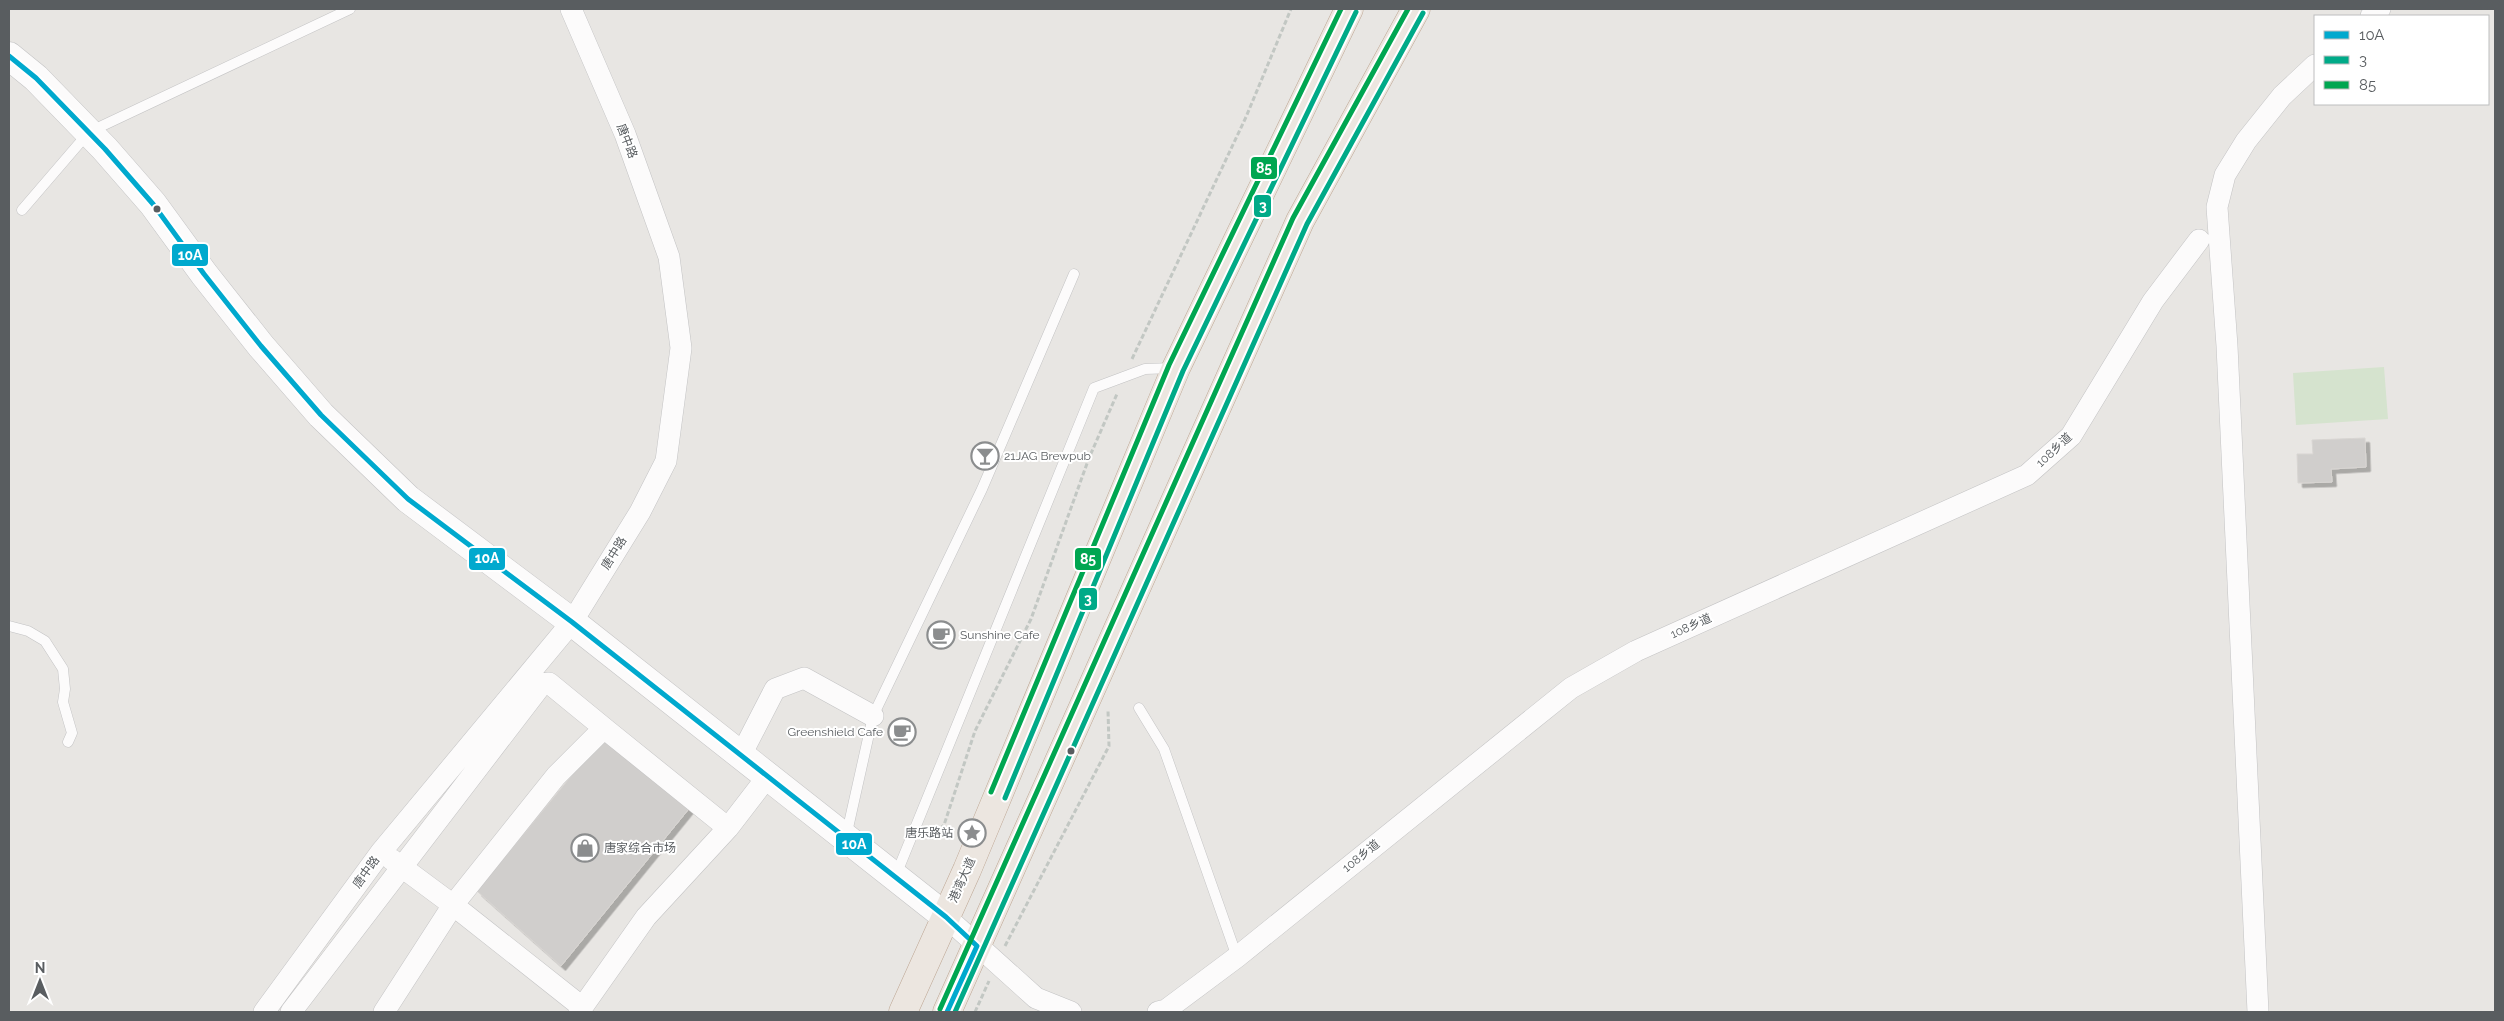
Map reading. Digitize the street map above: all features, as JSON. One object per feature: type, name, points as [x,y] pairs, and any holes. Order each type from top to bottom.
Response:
[{"type":"highway","name":"港湾大道","points":[[903,1012],[946,917],[1176,368],[1349,9]]},
{"type":"highway","points":[[948,1012],[987,954],[1300,221],[1416,9]]},
{"type":"street","name":"唐中路","points":[[264,1012],[381,852],[572,622],[640,512],[666,461],[681,348],[668,257],[626,134],[571,9]]},
{"type":"street","points":[[9,56],[36,78],[89,132],[153,204],[204,274],[261,346],[321,415],[408,499],[572,622],[946,917],[987,954],[1036,1005],[1071,1012]]},
{"type":"street","points":[[2258,1012],[2227,346],[2217,207],[2226,175],[2246,141],[2282,96],[2314,66]]},
{"type":"street","name":"108乡道","points":[[1158,1012],[1166,1010],[1237,957],[1571,688],[1636,651],[2027,475],[2071,436],[2153,301],[2199,240]]},
{"type":"street","points":[[741,755],[775,689],[804,678],[873,716]]},
{"type":"street","points":[[291,1012],[542,684],[549,683],[728,828]]},
{"type":"street","points":[[384,1012],[453,905],[556,776],[604,728]]},
{"type":"street","points":[[381,852],[453,905],[581,1009],[646,917],[728,828],[768,776]]},
{"type":"lane","points":[[22,210],[89,132],[350,9]]},
{"type":"lane","points":[[846,838],[873,716],[982,489],[1074,274]]},
{"type":"lane","points":[[896,877],[1094,388],[1145,370],[1176,368]]},
{"type":"lane","points":[[9,626],[28,631],[44,641],[63,669],[65,688],[63,702],[72,733],[68,742]]},
{"type":"lane","points":[[1139,708],[1164,749],[1237,957]]},
{"type":"path","points":[[929,839],[944,825],[975,731],[1031,619],[1089,458],[1124,377],[1246,117],[1291,9]]},
{"type":"path","points":[[975,1012],[987,954],[1109,746],[1108,709]]},
{"type":"green space","points":[[2384,367],[2388,419],[2296,425],[2293,373]]},
{"type":"building","points":[[2365,438],[2366,467],[2331,469],[2332,482],[2298,483],[2297,454],[2313,454],[2312,440]]},
{"type":"building","name":"唐家综合市场","points":[[604,736],[692,805],[561,966],[477,891]]},
{"type":"transit line","name":"85","points":[[991,792],[1169,365],[1341,9]]},
{"type":"transit line","name":"85","points":[[940,1009],[1293,218],[1408,9]]},
{"type":"transit line","name":"3","points":[[1005,798],[1183,371],[1356,12]]},
{"type":"transit line","name":"3","points":[[955,1012],[1307,224],[1423,13]]},
{"type":"transit line","name":"10A","points":[[9,56],[36,78],[105,149],[153,204],[204,274],[261,346],[321,415],[408,499],[572,622],[946,917],[977,946],[947,1012]]},
{"type":"place","name":"21JAG Brewpub","points":[[985,456]]},
{"type":"place","name":"Sunshine Cafe","points":[[941,635]]},
{"type":"place","name":"Greenshield Cafe","points":[[902,732]]},
{"type":"place","name":"唐乐路站","points":[[972,833]]},
{"type":"place","name":"唐家综合市场","points":[[585,848]]}]
